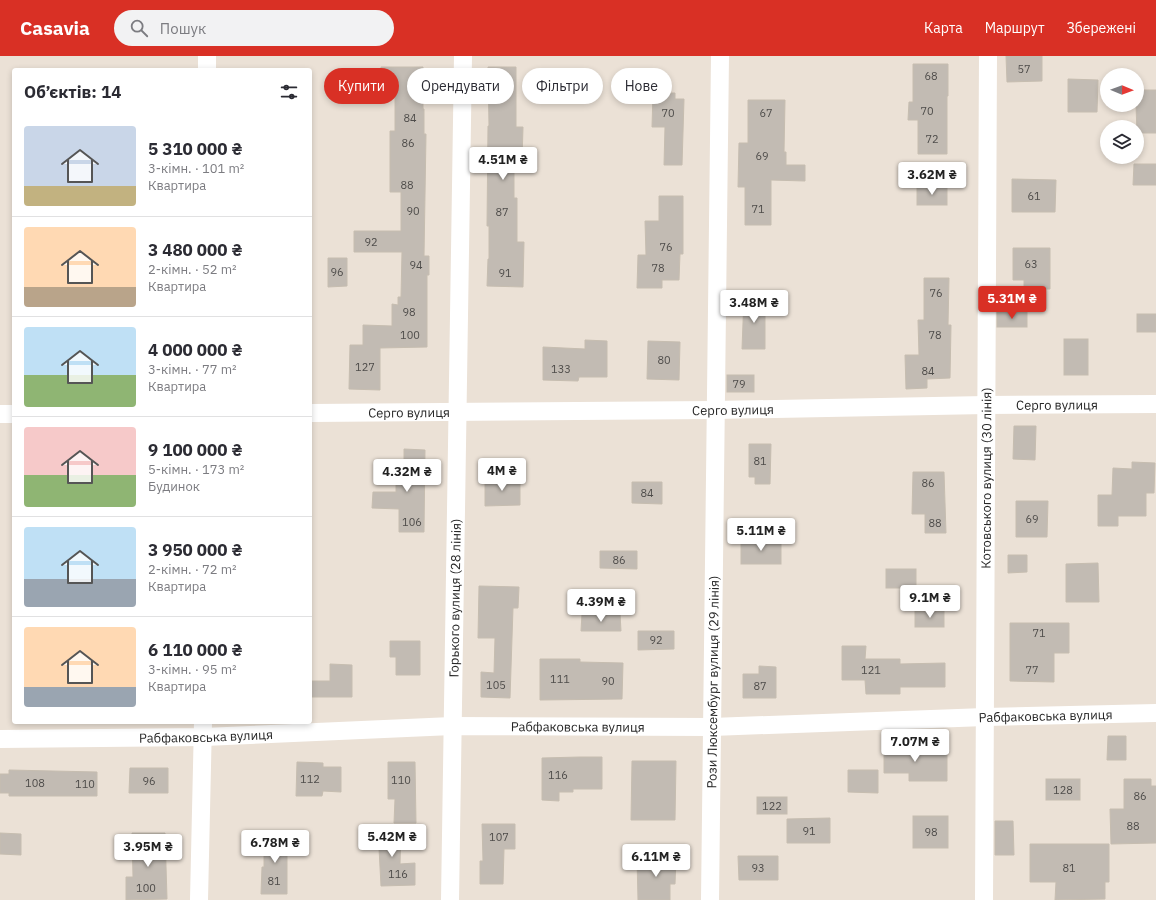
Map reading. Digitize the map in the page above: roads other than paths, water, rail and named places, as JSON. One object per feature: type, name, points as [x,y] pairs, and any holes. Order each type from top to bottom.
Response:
[{"type":"street","points":[[207,56],[207,68]]},
{"type":"street","name":"Горького вулиця (28 лiнiя)","points":[[450,900],[463,56]]},
{"type":"street","name":"Рози Люксембург вулиця (29 лiнiя)","points":[[710,900],[720,56]]},
{"type":"street","name":"Котовського вулиця (30 лiнiя)","points":[[984,900],[988,56]]},
{"type":"street","name":"Серго вулиця","points":[[312,413],[715,410],[986,405],[1156,404]]},
{"type":"street","points":[[0,414],[12,414]]},
{"type":"street","name":"Рабфаковська вулиця","points":[[0,739],[204,729],[452,726],[712,727],[985,717],[1156,713]]},
{"type":"street","points":[[199,900],[204,729]]}]
